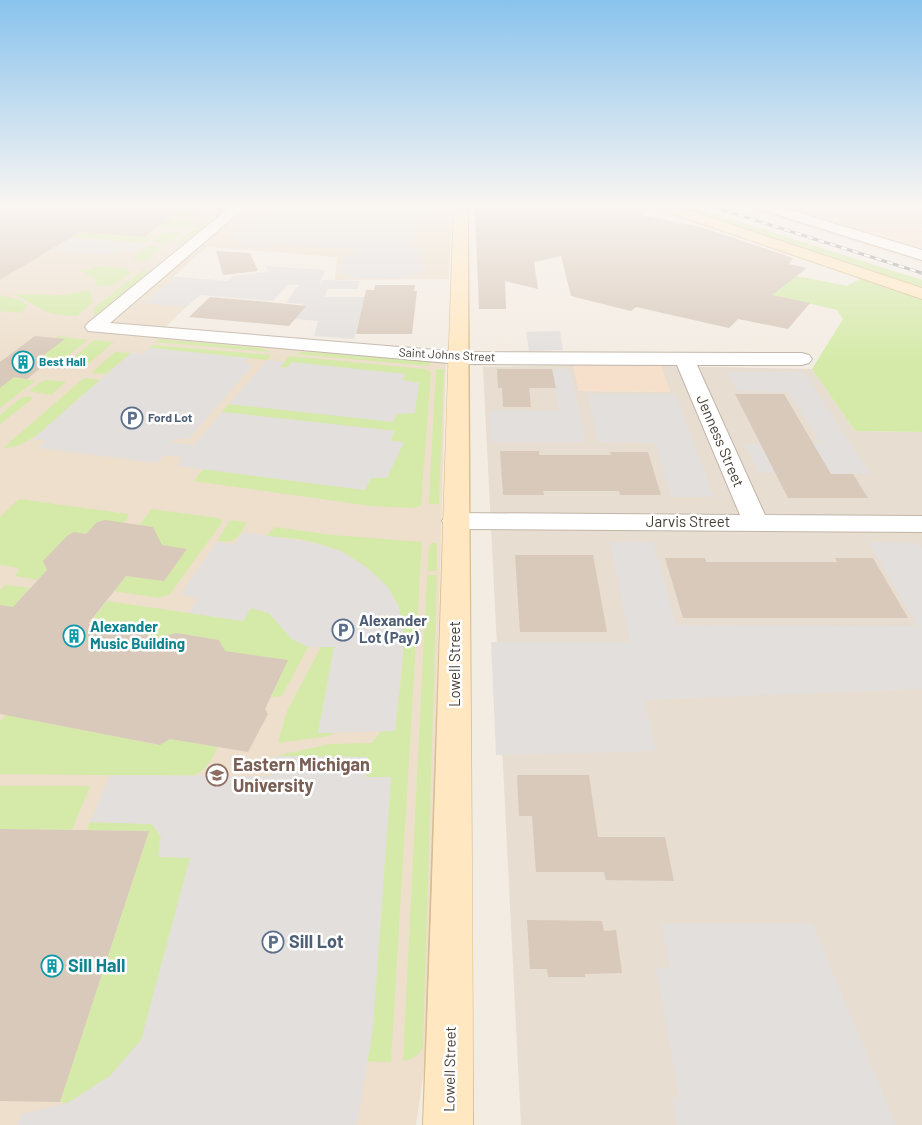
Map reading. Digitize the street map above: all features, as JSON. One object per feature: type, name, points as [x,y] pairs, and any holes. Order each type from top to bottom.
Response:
[{"type":"main road","name":"Lowell Street","points":[[448,1125],[453,888],[455,521],[460,358],[461,256]]},
{"type":"main road","points":[[812,256],[922,294]]},
{"type":"street","name":"Saint Johns Street","points":[[179,256],[94,327],[460,358],[802,359]]},
{"type":"street","name":"Jenness Street","points":[[685,359],[756,523]]},
{"type":"street","name":"Jarvis Street","points":[[455,521],[922,524]]},
{"type":"shaded area","name":"Eastern Michigan University","points":[[0,256],[196,256],[173,277],[215,280],[162,330],[446,354],[427,1049],[416,1125],[0,1125]]},
{"type":"shaded area","name":"Eastern Michigan University","points":[[330,256],[450,256],[449,279],[335,280],[337,257]]},
{"type":"shaded area","points":[[342,256],[424,256],[423,274],[413,274],[412,278],[351,279],[350,274],[339,273]]},
{"type":"shaded area","points":[[901,256],[922,256],[922,263]]},
{"type":"shaded area","points":[[266,266],[325,270],[319,286],[323,280],[359,281],[358,289],[327,289],[325,297],[415,297],[362,309],[354,339],[314,336],[318,321],[294,319],[304,304],[286,303],[298,286],[301,285],[288,285],[273,301],[200,295],[186,307],[144,303],[175,277],[227,281],[233,276],[268,272]]},
{"type":"shaded area","points":[[560,331],[563,350],[529,351],[526,332]]},
{"type":"shaded area","name":"Ford Lot","points":[[150,348],[249,358],[244,364],[253,365],[189,439],[175,439],[172,440],[174,443],[194,445],[222,412],[395,431],[391,438],[392,441],[404,442],[387,478],[371,478],[365,490],[177,466],[183,457],[163,456],[157,463],[38,448],[46,441],[33,439],[131,353],[142,354]]},
{"type":"shaded area","name":"Ford Lot","points":[[267,360],[285,362],[280,367],[283,369],[287,368],[292,362],[405,374],[402,380],[419,383],[415,413],[397,414],[393,422],[229,404]]},
{"type":"shaded area","points":[[573,365],[579,391],[670,392],[661,366],[812,369],[855,431],[922,432],[922,1125],[521,1125],[483,367]]},
{"type":"shaded area","points":[[573,365],[661,366],[670,392],[579,391]]},
{"type":"shaded area","points":[[552,369],[570,369],[586,442],[491,442],[489,410],[559,411]]},
{"type":"shaded area","points":[[726,372],[804,372],[871,474],[759,473],[744,443],[821,443],[788,392],[738,391]]},
{"type":"shaded area","points":[[588,394],[675,394],[714,497],[671,497],[655,443],[598,442]]},
{"type":"shaded area","name":"Alexander Lot (Pay)","points":[[243,532],[310,542],[341,551],[365,566],[387,586],[399,608],[404,638],[395,731],[318,733],[334,647],[308,647],[292,639],[269,613],[251,608],[243,621],[189,613],[198,598],[180,595],[217,542],[234,544]]},
{"type":"shaded area","points":[[610,542],[653,542],[676,625],[917,626],[869,542],[919,543],[922,548],[922,689],[644,700],[656,751],[496,755],[491,642],[630,642]]},
{"type":"shaded area","name":"Sill Lot","points":[[275,756],[368,757],[366,777],[391,777],[373,1027],[357,1125],[17,1125],[21,1114],[68,1103],[110,1076],[141,1040],[190,858],[158,857],[161,836],[152,824],[90,822],[110,775],[270,776]]},
{"type":"shaded area","points":[[661,923],[812,923],[896,1125],[677,1125],[672,1098],[679,1097],[656,968],[670,968]]},
{"type":"green space","points":[[134,256],[151,256],[143,261],[132,258]]},
{"type":"green space","points":[[596,256],[699,256],[847,286],[862,278],[922,299],[922,432],[855,431],[812,369],[843,319],[837,310]]},
{"type":"green space","points":[[826,256],[848,256],[922,280],[922,288]]},
{"type":"green space","points":[[97,266],[126,268],[130,273],[114,284],[95,286],[96,280],[79,269],[90,270]]},
{"type":"green space","points":[[144,269],[147,272],[146,274],[94,317],[94,308]]},
{"type":"green space","points":[[90,290],[93,302],[77,316],[49,312],[11,294],[63,295]]},
{"type":"green space","points":[[0,295],[20,300],[28,306],[20,313],[0,311]]},
{"type":"green space","points":[[58,336],[88,340],[61,361],[36,361],[64,339],[56,338]]},
{"type":"green space","points":[[159,339],[261,348],[271,352],[156,342]]},
{"type":"green space","points":[[94,340],[114,342],[86,366],[66,364]]},
{"type":"green space","points":[[153,345],[271,355],[267,360],[150,348]]},
{"type":"green space","points":[[115,352],[131,353],[106,374],[91,373]]},
{"type":"green space","points":[[302,352],[430,362],[429,366],[295,354]]},
{"type":"green space","points":[[289,356],[425,369],[431,372],[421,505],[416,508],[371,506],[194,481],[203,469],[365,490],[371,478],[403,443],[392,441],[394,431],[222,412],[229,404],[393,421],[397,414],[401,413],[418,383],[402,380],[405,374],[280,367]]},
{"type":"green space","points":[[436,369],[444,369],[439,504],[429,504],[429,499]]},
{"type":"green space","points":[[14,377],[35,381],[0,408],[0,388]]},
{"type":"green space","points":[[84,378],[100,380],[36,436],[20,445],[2,449]]},
{"type":"green space","points":[[42,381],[66,382],[51,395],[29,391]]},
{"type":"green space","points":[[27,396],[32,397],[31,400],[0,424],[0,415],[19,399]]},
{"type":"green space","points":[[19,499],[128,514],[129,516],[123,523],[102,522],[86,534],[74,532],[68,535],[44,561],[51,565],[38,580],[15,576],[19,571],[18,568],[0,565],[0,517]]},
{"type":"green space","points":[[152,509],[218,518],[223,521],[170,594],[159,598],[114,591],[126,576],[164,581],[186,549],[145,543],[155,531],[153,527],[139,525]]},
{"type":"green space","points":[[234,520],[247,523],[238,537],[229,542],[217,541],[229,522]]},
{"type":"green space","points":[[275,527],[332,535],[422,542],[391,1062],[357,1061],[391,777],[366,777],[367,757],[275,756],[330,744],[372,743],[381,731],[395,731],[403,653],[402,622],[398,605],[393,596],[384,584],[365,567],[339,551],[325,546],[296,539],[265,537]]},
{"type":"green space","points":[[432,543],[436,543],[437,547],[437,571],[427,571],[429,546]]},
{"type":"green space","points":[[427,575],[437,575],[423,1048],[415,1057],[403,1061]]},
{"type":"green space","points":[[6,585],[30,588],[13,607],[0,610],[0,590]]},
{"type":"green space","points":[[107,601],[243,621],[251,608],[269,613],[292,639],[308,647],[282,696],[271,697],[286,664],[284,660],[217,650],[218,640],[176,633],[170,635],[165,640],[149,638],[147,633],[86,628]]},
{"type":"green space","points":[[321,647],[351,647],[318,733],[335,733],[328,736],[278,743],[287,711]]},
{"type":"green space","points":[[11,708],[30,720],[160,745],[170,739],[218,747],[205,768],[192,776],[0,774],[0,722]]},
{"type":"green space","points":[[0,786],[90,786],[72,830],[0,829]]},
{"type":"green space","points":[[90,822],[152,824],[161,836],[190,827],[190,858],[142,1040],[110,1076],[68,1103],[60,1102],[149,831],[87,830]]},
{"type":"building","points":[[0,256],[39,256],[0,280]]},
{"type":"building","points":[[218,256],[252,256],[258,271],[223,275]]},
{"type":"building","points":[[477,256],[559,256],[534,262],[538,289],[505,281],[506,309],[479,309]]},
{"type":"building","points":[[561,256],[789,256],[793,258],[789,264],[807,268],[772,295],[810,303],[788,329],[738,319],[729,328],[636,307],[631,311],[571,296]]},
{"type":"building","points":[[375,285],[415,285],[414,291],[417,291],[412,334],[356,334],[366,290],[374,290]]},
{"type":"building","points":[[210,297],[306,306],[289,326],[189,317]]},
{"type":"building","name":"Best Hall","points":[[35,336],[65,339],[36,361],[48,362],[27,379],[14,377],[0,388],[0,362]]},
{"type":"building","points":[[497,369],[552,369],[556,388],[529,388],[531,407],[503,407],[502,388],[498,388]]},
{"type":"building","points":[[735,394],[784,394],[831,474],[853,474],[868,498],[788,498]]},
{"type":"building","points":[[500,451],[539,451],[539,455],[611,455],[610,452],[648,452],[661,495],[620,495],[619,491],[543,491],[544,495],[503,495]]},
{"type":"building","name":"Alexander Music Building","points":[[105,520],[153,527],[162,545],[187,549],[164,581],[126,576],[88,624],[148,633],[149,640],[176,633],[219,640],[225,651],[288,660],[265,709],[268,714],[248,752],[170,739],[160,745],[0,714],[0,605],[13,607],[47,570],[43,561],[68,535],[74,532],[86,534],[97,522]]},
{"type":"building","points":[[515,555],[593,555],[607,632],[520,632]]},
{"type":"building","points":[[665,558],[705,558],[706,562],[837,562],[835,558],[873,558],[908,618],[683,618]]},
{"type":"building","points":[[517,775],[589,775],[598,837],[665,837],[674,881],[606,880],[604,872],[536,872],[532,816],[519,816]]},
{"type":"building","name":"Sill Hall","points":[[0,829],[149,831],[60,1102],[0,1101]]},
{"type":"building","points":[[527,920],[602,921],[604,931],[616,930],[622,973],[585,974],[585,977],[548,977],[547,969],[530,969]]},
{"type":"railway","points":[[870,256],[922,273]]},
{"type":"place","name":"Best Hall","points":[[23,362]]},
{"type":"place","name":"Ford Lot","points":[[132,418]]},
{"type":"place","name":"Alexander Lot (Pay)","points":[[343,630]]},
{"type":"place","name":"Alexander Music Building","points":[[74,636]]},
{"type":"place","name":"Eastern Michigan University","points":[[217,775]]},
{"type":"place","name":"Sill Lot","points":[[273,942]]},
{"type":"place","name":"Sill Hall","points":[[52,966]]}]
